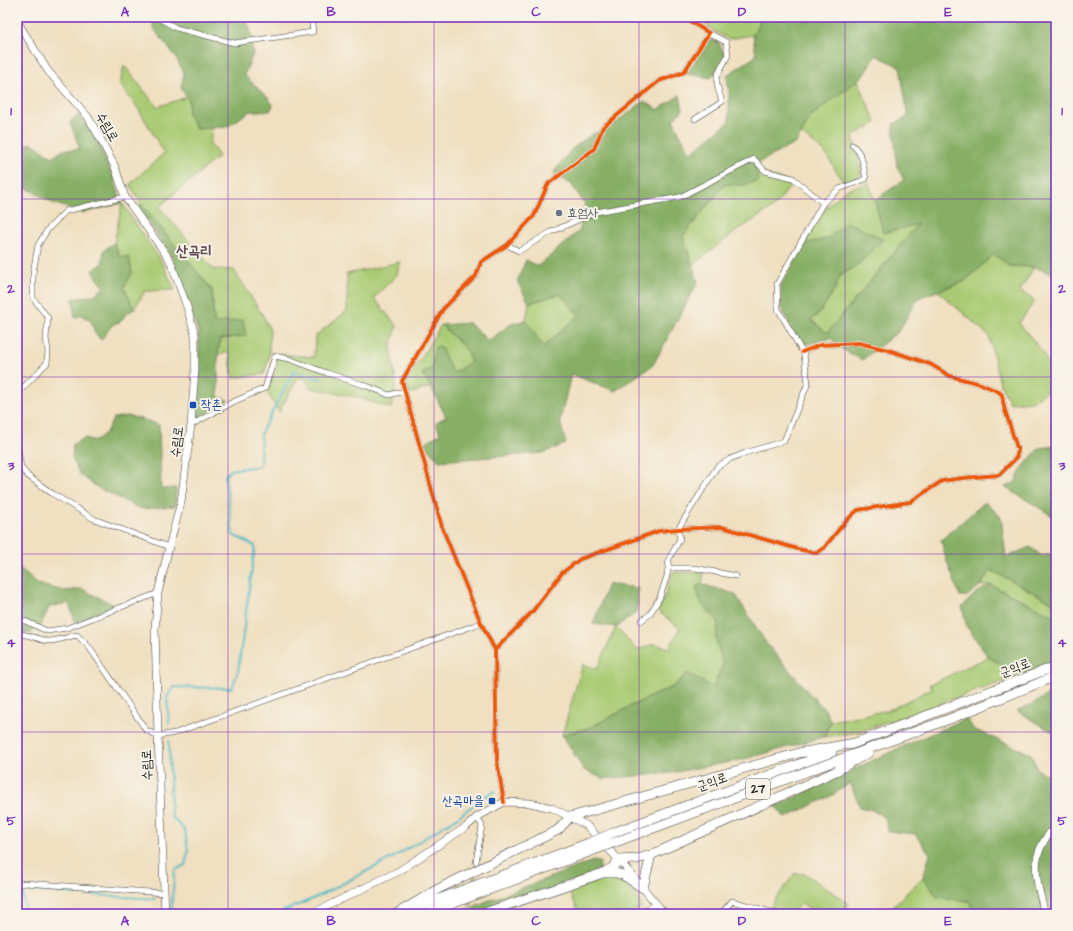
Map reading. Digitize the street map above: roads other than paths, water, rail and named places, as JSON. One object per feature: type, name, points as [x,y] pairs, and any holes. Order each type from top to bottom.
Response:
[{"type":"highway","name":"군익로","points":[[618,836],[1056,666]]},
{"type":"highway","name":"군익로","points":[[400,914],[952,718],[1056,676]]},
{"type":"highway","points":[[474,914],[487,912],[603,873],[612,868],[619,860],[637,859],[651,855],[836,771],[896,738]]},
{"type":"highway","points":[[396,914],[438,889],[558,830],[570,817],[800,753],[855,743]]},
{"type":"highway","name":"군익로","points":[[425,914],[591,846]]},
{"type":"highway","points":[[603,873],[623,875],[643,888],[651,855]]},
{"type":"main road","name":"수림로","points":[[17,21],[48,72],[88,117],[115,167],[125,197],[170,260],[195,335],[195,369],[191,425],[181,502],[158,593],[155,629],[165,914]]},
{"type":"main road","points":[[312,914],[398,871],[466,827],[477,817],[504,802],[530,803],[552,808],[586,825],[619,860],[665,914]]},
{"type":"main road","points":[[1045,914],[1037,881],[1036,865],[1038,850],[1056,826]]},
{"type":"main road","points":[[639,914],[657,905]]},
{"type":"street","points":[[157,17],[176,28],[234,43],[313,32],[311,17]]},
{"type":"street","points":[[690,17],[691,22],[726,42],[728,55],[717,76],[717,85],[722,102],[695,119]]},
{"type":"street","points":[[504,802],[497,761],[494,650],[481,623],[442,527],[402,380],[443,309],[476,276],[481,262],[507,245],[534,216],[548,184],[594,149],[603,127],[653,85],[659,81],[684,72],[709,33]]},
{"type":"street","points":[[641,621],[650,614],[660,597],[667,576],[669,559],[680,538],[678,529],[717,467],[730,459],[745,453],[784,441],[808,383],[804,355],[778,309],[777,284],[823,203],[839,189],[866,179],[862,156],[857,148],[852,145]]},
{"type":"street","points":[[507,245],[520,251],[551,232],[596,212],[680,197],[754,159],[765,171],[793,178],[823,203]]},
{"type":"street","points":[[17,394],[46,364],[48,351],[46,338],[48,318],[33,298],[33,273],[38,245],[48,229],[66,211],[125,197]]},
{"type":"street","points":[[494,650],[532,612],[562,573],[580,559],[659,532],[678,529],[722,527],[816,553],[824,548],[840,528],[858,510],[910,502],[942,481],[999,475],[1016,458],[1018,451],[1002,395],[999,392],[981,384],[950,376],[930,364],[888,350],[859,344],[820,345],[802,352]]},
{"type":"street","points":[[191,425],[233,402],[265,388],[275,356],[290,359],[389,395],[405,391]]},
{"type":"street","points":[[17,443],[21,468],[28,476],[53,494],[94,519],[169,547]]},
{"type":"street","points":[[668,568],[695,568],[736,576]]},
{"type":"street","points":[[17,620],[25,621],[47,631],[67,628],[158,593]]},
{"type":"street","points":[[17,634],[48,641],[77,635],[80,637],[89,647],[146,730],[158,736],[175,733],[481,623]]},
{"type":"street","points":[[47,631],[48,641]]},
{"type":"street","points":[[476,862],[482,826],[477,817]]},
{"type":"street","points":[[17,882],[21,884],[25,883],[164,893]]},
{"type":"street","points":[[721,914],[732,901],[778,914]]},
{"type":"waterway","points":[[169,724],[167,697],[174,687],[232,688],[238,671],[255,546],[233,535],[225,476],[230,470],[260,466],[261,433],[294,371],[321,379]]},
{"type":"waterway","points":[[169,741],[171,816],[185,831],[188,851],[185,865],[175,870],[172,914]]},
{"type":"waterway","points":[[277,914],[317,897],[394,857],[455,819],[487,795],[495,791]]},
{"type":"waterway","points":[[17,888],[22,890],[26,914]]},
{"type":"waterway","points":[[22,890],[155,899]]},
{"type":"tunnel","points":[[471,889],[474,871]]},
{"type":"tunnel","points":[[466,914],[469,896]]},
{"type":"place","name":"효엄사","points":[[559,213]]},
{"type":"place","name":"작촌","points":[[193,405]]},
{"type":"place","name":"산곡마을","points":[[492,801]]},
{"type":"district","name":"산곡리","points":[[194,251]]}]
